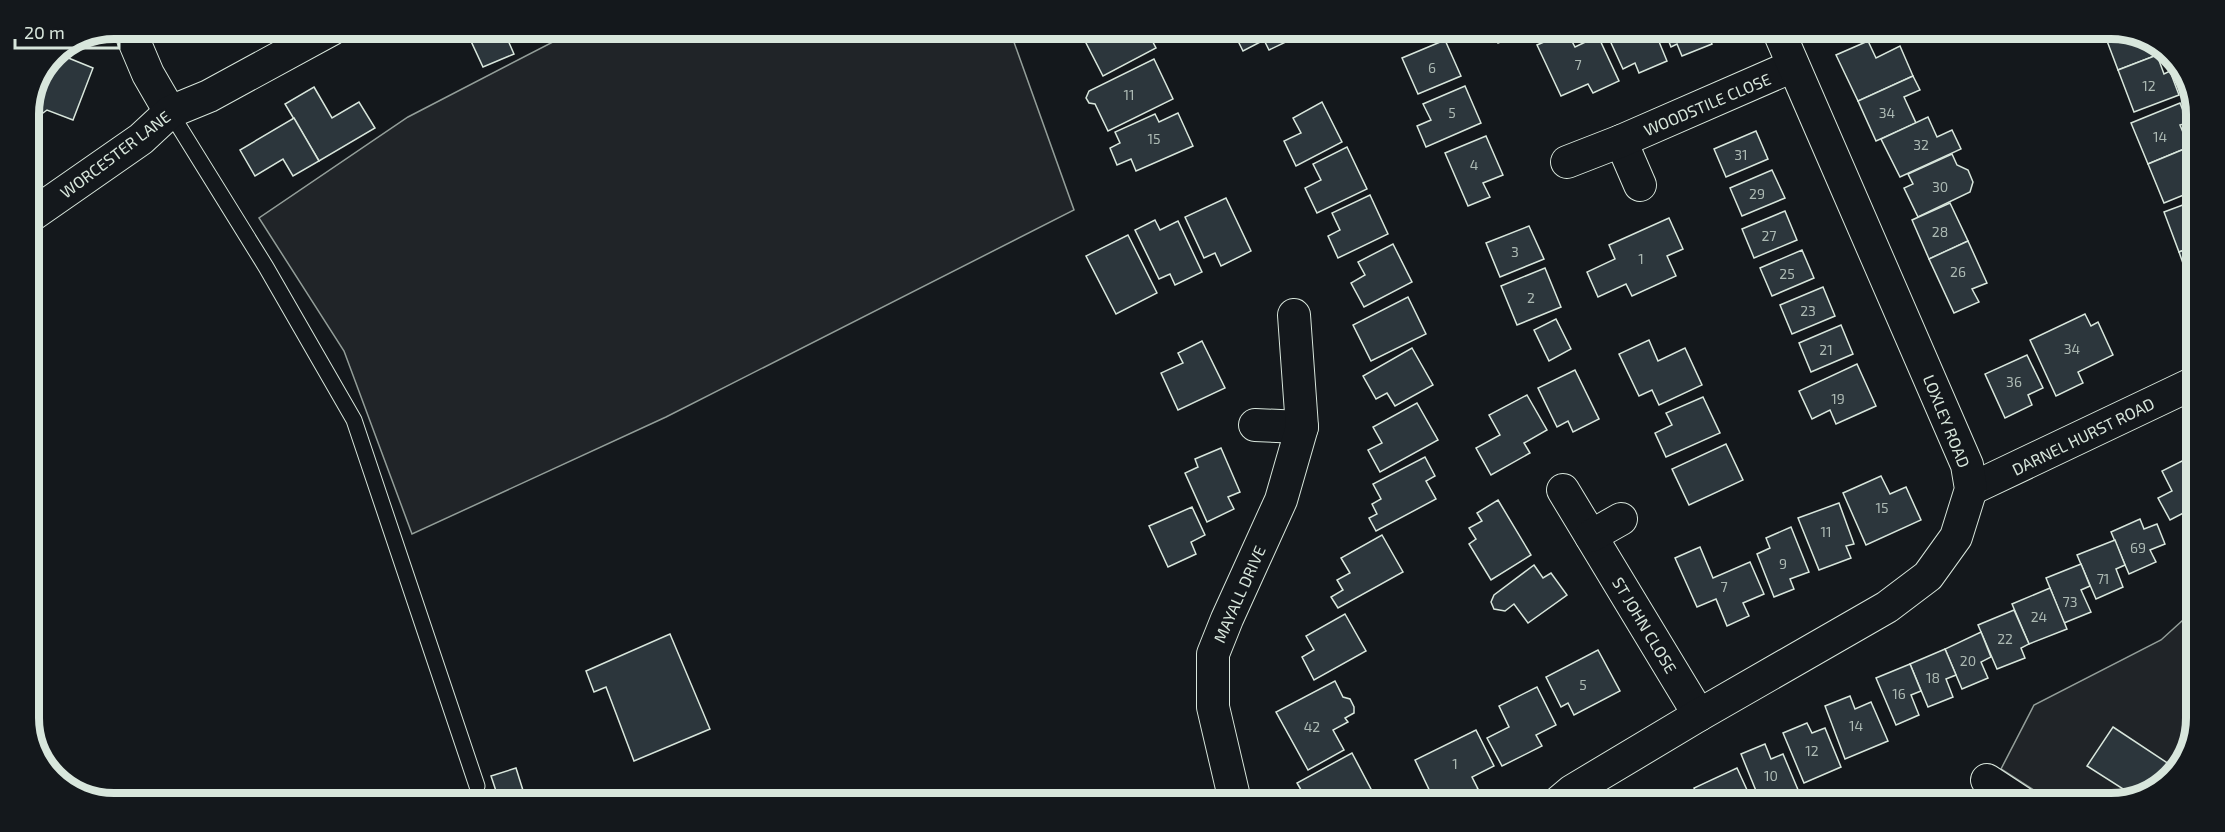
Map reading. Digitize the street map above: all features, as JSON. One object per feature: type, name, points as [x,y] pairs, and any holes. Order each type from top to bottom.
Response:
[{"type":"street","points":[[134,39],[148,74],[170,112]]},
{"type":"street","name":"WORCESTER LANE","points":[[39,211],[141,139],[170,112],[209,96],[314,39]]},
{"type":"street","name":"LOXLEY ROAD","points":[[1570,793],[1699,715],[1887,607],[1928,576],[1956,537],[1971,489],[1967,465],[1782,39]]},
{"type":"street","name":"WOODSTILE CLOSE","points":[[1567,162],[1793,66]]},
{"type":"street","points":[[1621,141],[1640,184]]},
{"type":"street","name":"MAYALL DRIVE","points":[[1233,793],[1213,708],[1213,654],[1281,500],[1302,427],[1293,315]]},
{"type":"street","name":"DARNEL HURST ROAD","points":[[1971,489],[2186,386]]},
{"type":"street","points":[[1255,425],[1302,427]]},
{"type":"street","name":"ST JOHN CLOSE","points":[[1563,490],[1699,715]]},
{"type":"street","points":[[1591,536],[1621,519]]},
{"type":"street","points":[[1987,780],[2007,793]]},
{"type":"lane","points":[[170,112],[266,267],[354,420],[477,786]]},
{"type":"shaded area","points":[[559,39],[1013,39],[1074,210],[666,417],[412,534],[344,351],[259,218],[408,117]]},
{"type":"shaded area","points":[[2186,617],[2185,732],[2176,755],[2160,774],[2144,785],[2125,792],[2038,793],[2001,769],[2034,705],[2161,640]]},
{"type":"building","points":[[470,39],[507,39],[514,54],[483,67]]},
{"type":"building","points":[[1084,39],[1151,39],[1156,48],[1103,76]]},
{"type":"building","points":[[1237,39],[1287,39],[1288,41],[1269,50],[1264,40],[1243,51]]},
{"type":"building","points":[[1496,39],[1508,39],[1498,43]]},
{"type":"building","points":[[1551,39],[1571,39],[1575,47],[1592,39],[1599,39],[1619,81],[1593,93],[1588,84],[1561,96],[1537,45]]},
{"type":"building","points":[[1609,39],[1658,39],[1667,61],[1639,73],[1635,63],[1623,69]]},
{"type":"building","points":[[1668,39],[1710,39],[1712,44],[1682,56],[1677,44],[1671,47]]},
{"type":"building","points":[[2106,39],[2135,43],[2157,55],[2118,70]]},
{"type":"building","points":[[1445,40],[1461,76],[1418,94],[1402,58]]},
{"type":"building","points":[[1868,41],[1876,58],[1900,46],[1913,76],[1858,101],[1836,55]]},
{"type":"building","points":[[2157,55],[2164,74],[2170,71],[2179,95],[2134,112],[2118,70]]},
{"type":"building","points":[[66,57],[93,68],[73,120],[47,110],[43,113],[39,112],[40,100],[52,73],[61,61]]},
{"type":"building","points":[[1154,59],[1173,99],[1108,131],[1095,104],[1089,103],[1086,98],[1089,91]]},
{"type":"building","points":[[1913,76],[1920,90],[1904,97],[1916,123],[1876,141],[1858,101]]},
{"type":"building","points":[[1465,86],[1481,123],[1426,147],[1417,126],[1431,120],[1423,104]]},
{"type":"building","points":[[314,87],[332,118],[359,102],[375,128],[319,161],[285,104]]},
{"type":"building","points":[[1322,102],[1342,142],[1296,166],[1284,141],[1301,133],[1293,118]]},
{"type":"building","points":[[2180,103],[2186,118],[2186,124],[2180,125],[2186,140],[2186,148],[2148,164],[2131,123]]},
{"type":"building","points":[[1178,113],[1193,146],[1136,171],[1131,159],[1117,165],[1110,148],[1120,143],[1115,132],[1155,114],[1159,122]]},
{"type":"building","points":[[1928,117],[1937,137],[1952,130],[1961,149],[1900,177],[1881,139]]},
{"type":"building","points":[[294,118],[319,161],[293,176],[283,159],[255,176],[240,150]]},
{"type":"building","points":[[1756,131],[1768,159],[1726,177],[1714,149]]},
{"type":"building","points":[[1486,136],[1503,175],[1483,183],[1490,197],[1468,206],[1445,153]]},
{"type":"building","points":[[1347,147],[1367,189],[1317,213],[1305,188],[1321,180],[1313,164]]},
{"type":"building","points":[[2186,148],[2186,194],[2164,203],[2148,164]]},
{"type":"building","points":[[1952,154],[1957,165],[1968,170],[1973,182],[1970,192],[1918,217],[1904,188],[1913,184],[1908,174]]},
{"type":"building","points":[[1772,170],[1785,198],[1742,216],[1730,188]]},
{"type":"building","points":[[1370,195],[1388,234],[1338,258],[1328,236],[1340,230],[1332,213]]},
{"type":"building","points":[[1226,198],[1251,251],[1221,266],[1215,253],[1204,258],[1185,217]]},
{"type":"building","points":[[1950,203],[1968,241],[1929,259],[1912,220]]},
{"type":"building","points":[[2186,204],[2186,249],[2179,252],[2164,212]]},
{"type":"building","points":[[1785,211],[1797,240],[1754,258],[1742,229]]},
{"type":"building","points":[[1669,218],[1683,249],[1667,256],[1676,276],[1632,296],[1626,284],[1598,297],[1587,272],[1615,259],[1609,245]]},
{"type":"building","points":[[1155,220],[1160,230],[1178,221],[1202,272],[1175,285],[1170,274],[1159,279],[1135,230]]},
{"type":"building","points":[[1529,226],[1544,259],[1500,277],[1486,243]]},
{"type":"building","points":[[1128,235],[1157,293],[1116,314],[1086,256]]},
{"type":"building","points":[[1968,241],[1987,283],[1972,289],[1979,302],[1954,313],[1929,259]]},
{"type":"building","points":[[1393,244],[1412,282],[1364,307],[1351,283],[1365,275],[1358,262]]},
{"type":"building","points":[[2186,249],[2186,272],[2179,252]]},
{"type":"building","points":[[1802,250],[1814,278],[1772,296],[1760,268]]},
{"type":"building","points":[[1545,268],[1561,307],[1517,325],[1501,286]]},
{"type":"building","points":[[1823,287],[1835,316],[1792,334],[1780,305]]},
{"type":"building","points":[[1408,297],[1426,334],[1371,361],[1353,325]]},
{"type":"building","points":[[2085,314],[2091,326],[2098,322],[2113,355],[2078,372],[2083,383],[2056,396],[2030,340]]},
{"type":"building","points":[[1556,319],[1571,349],[1549,361],[1534,330]]},
{"type":"building","points":[[1841,325],[1853,354],[1811,372],[1799,343]]},
{"type":"building","points":[[1649,340],[1658,361],[1685,348],[1702,385],[1659,405],[1652,390],[1639,396],[1619,354]]},
{"type":"building","points":[[1202,341],[1225,388],[1178,410],[1161,373],[1183,363],[1178,353]]},
{"type":"building","points":[[1412,348],[1433,385],[1395,406],[1387,393],[1376,399],[1363,376]]},
{"type":"building","points":[[2027,355],[2043,388],[2028,395],[2032,405],[2005,418],[1985,374]]},
{"type":"building","points":[[1857,364],[1876,406],[1836,424],[1830,410],[1812,419],[1799,391]]},
{"type":"building","points":[[1575,370],[1599,419],[1573,432],[1568,421],[1557,427],[1538,388]]},
{"type":"building","points":[[1527,395],[1547,430],[1524,443],[1530,453],[1491,475],[1476,448],[1500,435],[1489,415]]},
{"type":"building","points":[[1703,397],[1720,433],[1666,457],[1655,433],[1672,425],[1666,413]]},
{"type":"building","points":[[1417,403],[1438,440],[1380,472],[1368,450],[1382,443],[1373,427]]},
{"type":"building","points":[[1726,444],[1743,480],[1689,505],[1672,469]]},
{"type":"building","points":[[1221,448],[1240,492],[1228,497],[1234,509],[1207,522],[1185,473],[1198,467],[1195,459]]},
{"type":"building","points":[[1425,457],[1435,476],[1426,481],[1436,499],[1376,531],[1369,518],[1377,514],[1372,504],[1381,499],[1373,484]]},
{"type":"building","points":[[2186,459],[2186,512],[2170,520],[2158,498],[2172,491],[2162,471]]},
{"type":"building","points":[[1881,476],[1890,494],[1906,487],[1921,520],[1866,545],[1843,493]]},
{"type":"building","points":[[1498,500],[1531,555],[1491,580],[1469,544],[1476,539],[1469,528],[1482,521],[1477,513]]},
{"type":"building","points":[[1839,503],[1854,544],[1846,546],[1851,558],[1819,570],[1798,518]]},
{"type":"building","points":[[1192,507],[1205,535],[1191,542],[1196,554],[1168,567],[1149,526]]},
{"type":"building","points":[[2140,519],[2144,529],[2157,524],[2165,544],[2150,550],[2156,562],[2129,574],[2111,532]]},
{"type":"building","points":[[1791,527],[1809,572],[1790,579],[1794,589],[1774,597],[1757,554],[1770,548],[1766,538]]},
{"type":"building","points":[[1382,535],[1403,572],[1338,608],[1331,597],[1343,590],[1337,580],[1350,573],[1341,558]]},
{"type":"building","points":[[2115,540],[2125,565],[2116,569],[2123,587],[2096,599],[2077,555]]},
{"type":"building","points":[[1700,547],[1713,578],[1750,562],[1764,594],[1743,603],[1749,616],[1727,626],[1716,599],[1697,607],[1675,558]]},
{"type":"building","points":[[2081,564],[2090,586],[2081,590],[2091,612],[2064,623],[2046,578]]},
{"type":"building","points":[[1534,565],[1543,578],[1551,573],[1567,595],[1528,623],[1514,604],[1505,611],[1494,609],[1491,602],[1494,595]]},
{"type":"building","points":[[2050,588],[2067,629],[2029,644],[2012,604]]},
{"type":"building","points":[[2014,610],[2029,644],[2021,648],[2025,658],[1997,669],[1978,625]]},
{"type":"building","points":[[1345,614],[1366,651],[1314,680],[1302,657],[1314,650],[1306,636]]},
{"type":"building","points":[[1981,632],[1991,657],[1981,662],[1988,678],[1962,689],[1945,649]]},
{"type":"building","points":[[670,634],[710,729],[634,761],[606,687],[594,692],[586,671]]},
{"type":"building","points":[[1945,649],[1956,675],[1946,679],[1953,697],[1928,707],[1910,664]]},
{"type":"building","points":[[1598,650],[1620,691],[1574,715],[1568,703],[1561,707],[1546,677]]},
{"type":"building","points":[[1910,664],[1921,691],[1911,695],[1919,715],[1896,725],[1876,678]]},
{"type":"building","points":[[1335,681],[1343,697],[1350,699],[1354,707],[1354,713],[1345,718],[1348,722],[1333,730],[1344,750],[1308,770],[1276,712]]},
{"type":"building","points":[[1537,687],[1556,725],[1536,735],[1542,746],[1502,766],[1487,738],[1509,727],[1499,706]]},
{"type":"building","points":[[1850,696],[1855,709],[1871,702],[1888,741],[1845,759],[1825,706]]},
{"type":"building","points":[[1807,723],[1812,733],[1825,728],[1841,767],[1804,783],[1783,733]]},
{"type":"building","points":[[2113,727],[2170,764],[2152,780],[2127,791],[2087,766]]},
{"type":"building","points":[[1476,730],[1494,766],[1472,777],[1478,789],[1470,793],[1431,793],[1415,760]]},
{"type":"building","points":[[1765,744],[1771,759],[1783,754],[1799,792],[1757,793],[1741,754]]},
{"type":"building","points":[[1352,753],[1372,791],[1368,793],[1303,793],[1297,783]]},
{"type":"building","points":[[516,768],[524,793],[497,793],[491,776]]},
{"type":"building","points":[[1737,768],[1748,793],[1696,793],[1694,788]]}]
